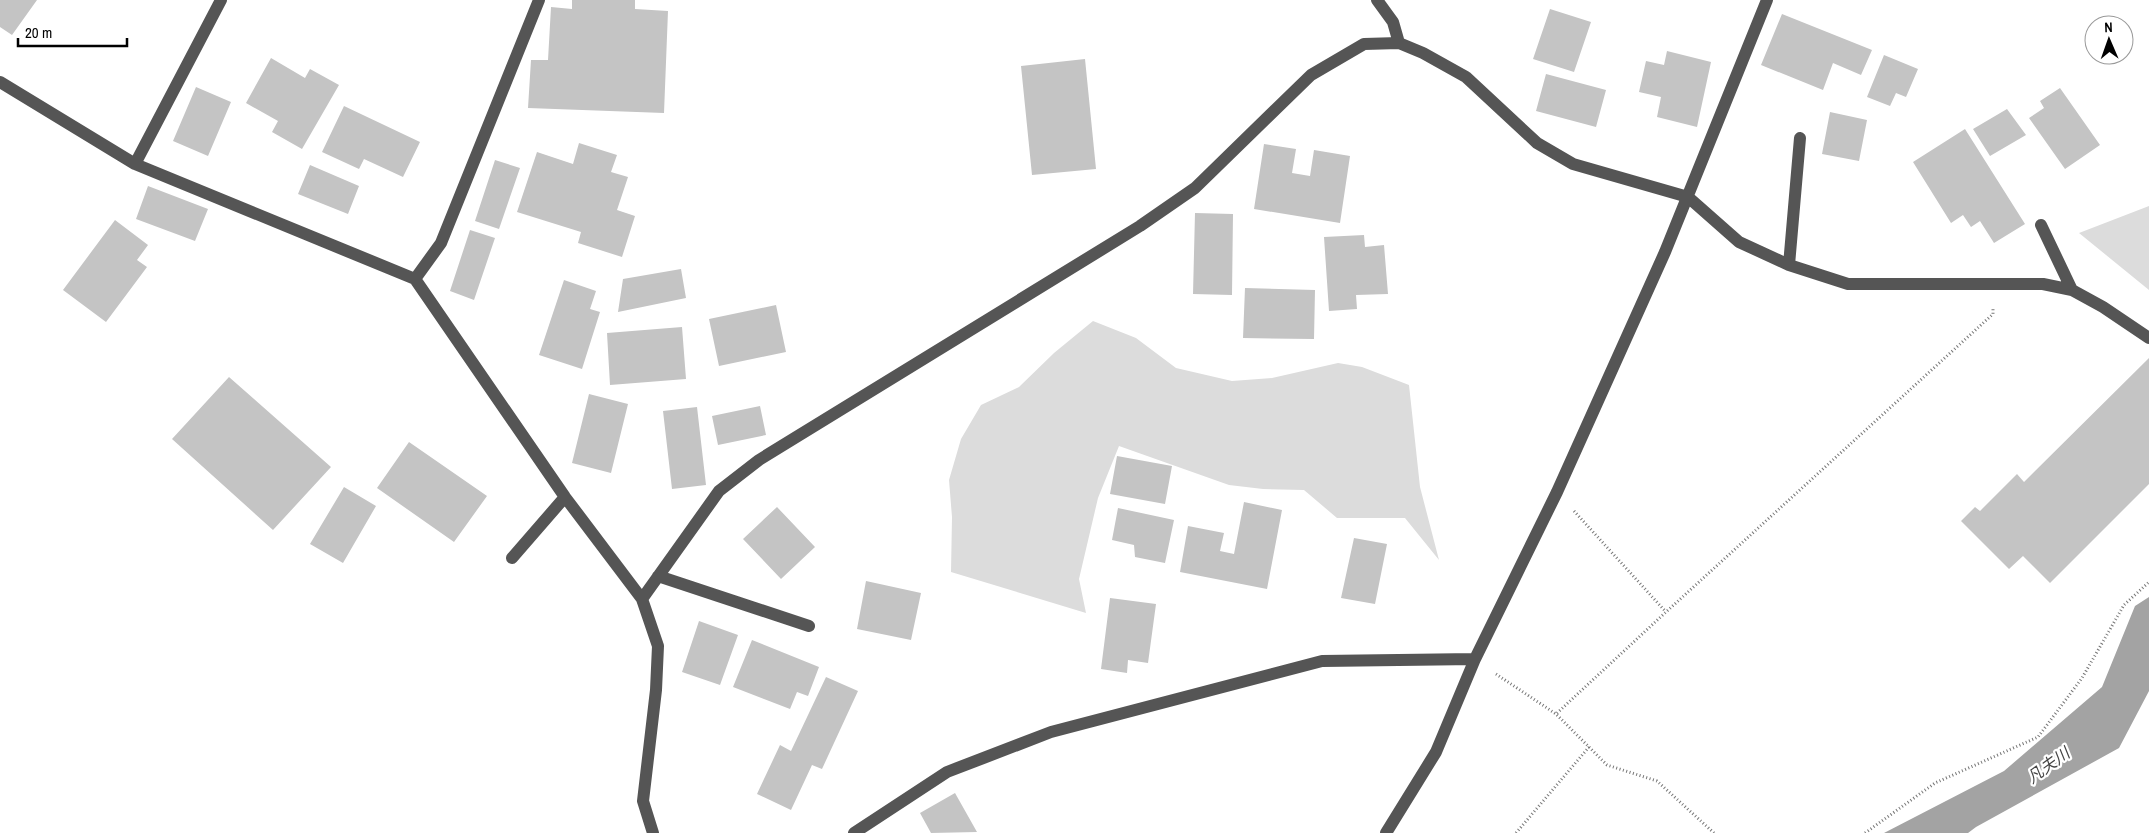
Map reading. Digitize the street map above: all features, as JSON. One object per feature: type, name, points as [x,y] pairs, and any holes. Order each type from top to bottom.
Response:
[{"type":"street","points":[[135,164],[221,0]]},
{"type":"street","points":[[415,279],[442,243],[539,0]]},
{"type":"street","points":[[1377,0],[1394,22],[1399,43]]},
{"type":"street","points":[[1386,833],[1436,752],[1475,659],[1557,492],[1665,252],[1767,0]]},
{"type":"street","points":[[642,599],[718,492],[759,460],[1140,226],[1188,193],[1311,75],[1364,44],[1399,43],[1423,53],[1466,77],[1537,143],[1573,164],[1688,197],[1739,242],[1789,265],[1848,284],[2043,284],[2072,290],[2149,338]]},
{"type":"street","points":[[0,82],[135,164],[415,279],[565,498],[642,599],[658,646],[656,690],[643,800],[653,833]]},
{"type":"street","points":[[1789,265],[1800,138]]},
{"type":"street","points":[[2041,225],[2072,290]]},
{"type":"street","points":[[512,558],[565,498]]},
{"type":"street","points":[[658,576],[809,626]]},
{"type":"street","points":[[854,833],[947,772],[1052,732],[1322,660],[1475,659]]},
{"type":"path","points":[[1556,714],[1993,314],[1990,283]]},
{"type":"path","points":[[1557,492],[1666,612]]},
{"type":"path","points":[[1865,833],[1935,783],[2038,737],[2082,678],[2124,605],[2149,582]]},
{"type":"path","points":[[1475,659],[1556,714],[1607,765],[1657,781],[1714,833]]},
{"type":"path","points":[[1516,833],[1589,747]]},
{"type":"shaded area","points":[[2149,206],[2149,290],[2079,233]]},
{"type":"shaded area","points":[[1093,321],[1136,338],[1176,368],[1232,381],[1272,378],[1338,363],[1362,367],[1409,385],[1420,487],[1439,560],[1405,518],[1337,518],[1304,490],[1263,489],[1229,485],[1119,446],[1098,498],[1079,579],[1086,613],[951,572],[952,517],[949,480],[961,439],[981,405],[1019,387],[1054,353]]},
{"type":"water","name":"凡夫川","points":[[2149,597],[2149,691],[2119,748],[1968,833],[1884,833],[2004,771],[2102,687],[2135,606]]},
{"type":"building","points":[[0,0],[37,0],[12,35],[0,27]]},
{"type":"building","points":[[572,0],[635,0],[635,9],[668,11],[664,113],[528,108],[531,60],[548,60],[551,7],[572,9]]},
{"type":"building","points":[[1550,9],[1591,22],[1574,72],[1533,59]]},
{"type":"building","points":[[1782,14],[1872,50],[1861,75],[1833,63],[1823,90],[1761,65]]},
{"type":"building","points":[[1667,51],[1711,62],[1697,127],[1657,117],[1661,97],[1639,92],[1646,61],[1664,65]]},
{"type":"building","points":[[1884,55],[1918,69],[1906,97],[1896,93],[1890,106],[1867,97]]},
{"type":"building","points":[[271,58],[305,78],[310,69],[339,85],[302,149],[272,132],[278,121],[246,103]]},
{"type":"building","points":[[1085,59],[1096,169],[1032,175],[1021,66]]},
{"type":"building","points":[[1546,74],[1606,90],[1596,127],[1536,111]]},
{"type":"building","points":[[196,87],[231,102],[208,156],[173,141]]},
{"type":"building","points":[[2060,88],[2100,145],[2065,169],[2029,118],[2044,108],[2040,101]]},
{"type":"building","points":[[344,106],[420,142],[403,177],[364,159],[359,169],[322,152]]},
{"type":"building","points":[[2007,109],[2026,135],[1990,156],[1973,129]]},
{"type":"building","points":[[1830,112],[1867,120],[1859,161],[1822,154]]},
{"type":"building","points":[[1965,129],[2025,224],[1994,243],[1980,221],[1971,227],[1963,215],[1951,223],[1913,162]]},
{"type":"building","points":[[579,143],[617,155],[611,172],[628,177],[617,210],[635,216],[622,257],[578,243],[581,232],[517,212],[537,152],[573,164]]},
{"type":"building","points":[[1264,144],[1296,149],[1292,173],[1310,176],[1314,150],[1350,156],[1340,223],[1254,209]]},
{"type":"building","points":[[495,160],[520,168],[499,229],[475,221]]},
{"type":"building","points":[[310,165],[359,186],[348,214],[298,194]]},
{"type":"building","points":[[148,186],[208,209],[195,241],[136,219]]},
{"type":"building","points":[[1195,213],[1233,214],[1232,295],[1193,294]]},
{"type":"building","points":[[115,220],[148,245],[137,260],[147,267],[106,322],[63,290]]},
{"type":"building","points":[[470,230],[495,238],[474,300],[450,291]]},
{"type":"building","points":[[1364,235],[1365,247],[1384,245],[1388,294],[1356,295],[1357,309],[1329,311],[1324,237]]},
{"type":"building","points":[[681,269],[686,298],[618,312],[623,279]]},
{"type":"building","points":[[564,280],[596,291],[590,309],[600,312],[582,369],[539,355]]},
{"type":"building","points":[[1245,288],[1315,290],[1314,339],[1243,338]]},
{"type":"building","points":[[776,305],[786,352],[719,366],[709,319]]},
{"type":"building","points":[[682,327],[686,379],[610,385],[607,333]]},
{"type":"building","points":[[2149,358],[2149,484],[2050,583],[2023,556],[2009,569],[1961,521],[1975,507],[1980,511],[2017,474],[2024,482]]},
{"type":"building","points":[[229,377],[331,467],[273,530],[172,439]]},
{"type":"building","points":[[589,394],[628,404],[611,473],[572,463]]},
{"type":"building","points":[[760,406],[766,435],[718,445],[712,416]]},
{"type":"building","points":[[697,407],[706,485],[672,489],[663,411]]},
{"type":"building","points":[[409,442],[487,496],[454,542],[377,488]]},
{"type":"building","points":[[1117,456],[1172,466],[1165,504],[1110,494]]},
{"type":"building","points":[[344,487],[376,506],[343,563],[310,544]]},
{"type":"building","points":[[1244,502],[1282,510],[1267,589],[1180,572],[1188,526],[1224,533],[1220,551],[1234,554]]},
{"type":"building","points":[[777,507],[815,547],[781,579],[743,539]]},
{"type":"building","points":[[1118,508],[1174,520],[1165,563],[1135,557],[1134,545],[1112,540]]},
{"type":"building","points":[[1354,538],[1387,544],[1375,604],[1341,598]]},
{"type":"building","points":[[866,581],[921,593],[911,640],[857,629]]},
{"type":"building","points":[[1110,598],[1156,604],[1148,663],[1128,660],[1127,673],[1101,669]]},
{"type":"building","points":[[699,621],[738,635],[720,685],[682,672]]},
{"type":"building","points":[[752,640],[819,667],[808,696],[797,692],[790,709],[733,687]]},
{"type":"building","points":[[826,677],[858,691],[822,769],[812,765],[791,810],[757,794],[780,745],[791,751]]},
{"type":"building","points":[[955,793],[977,832],[931,833],[920,813]]}]
